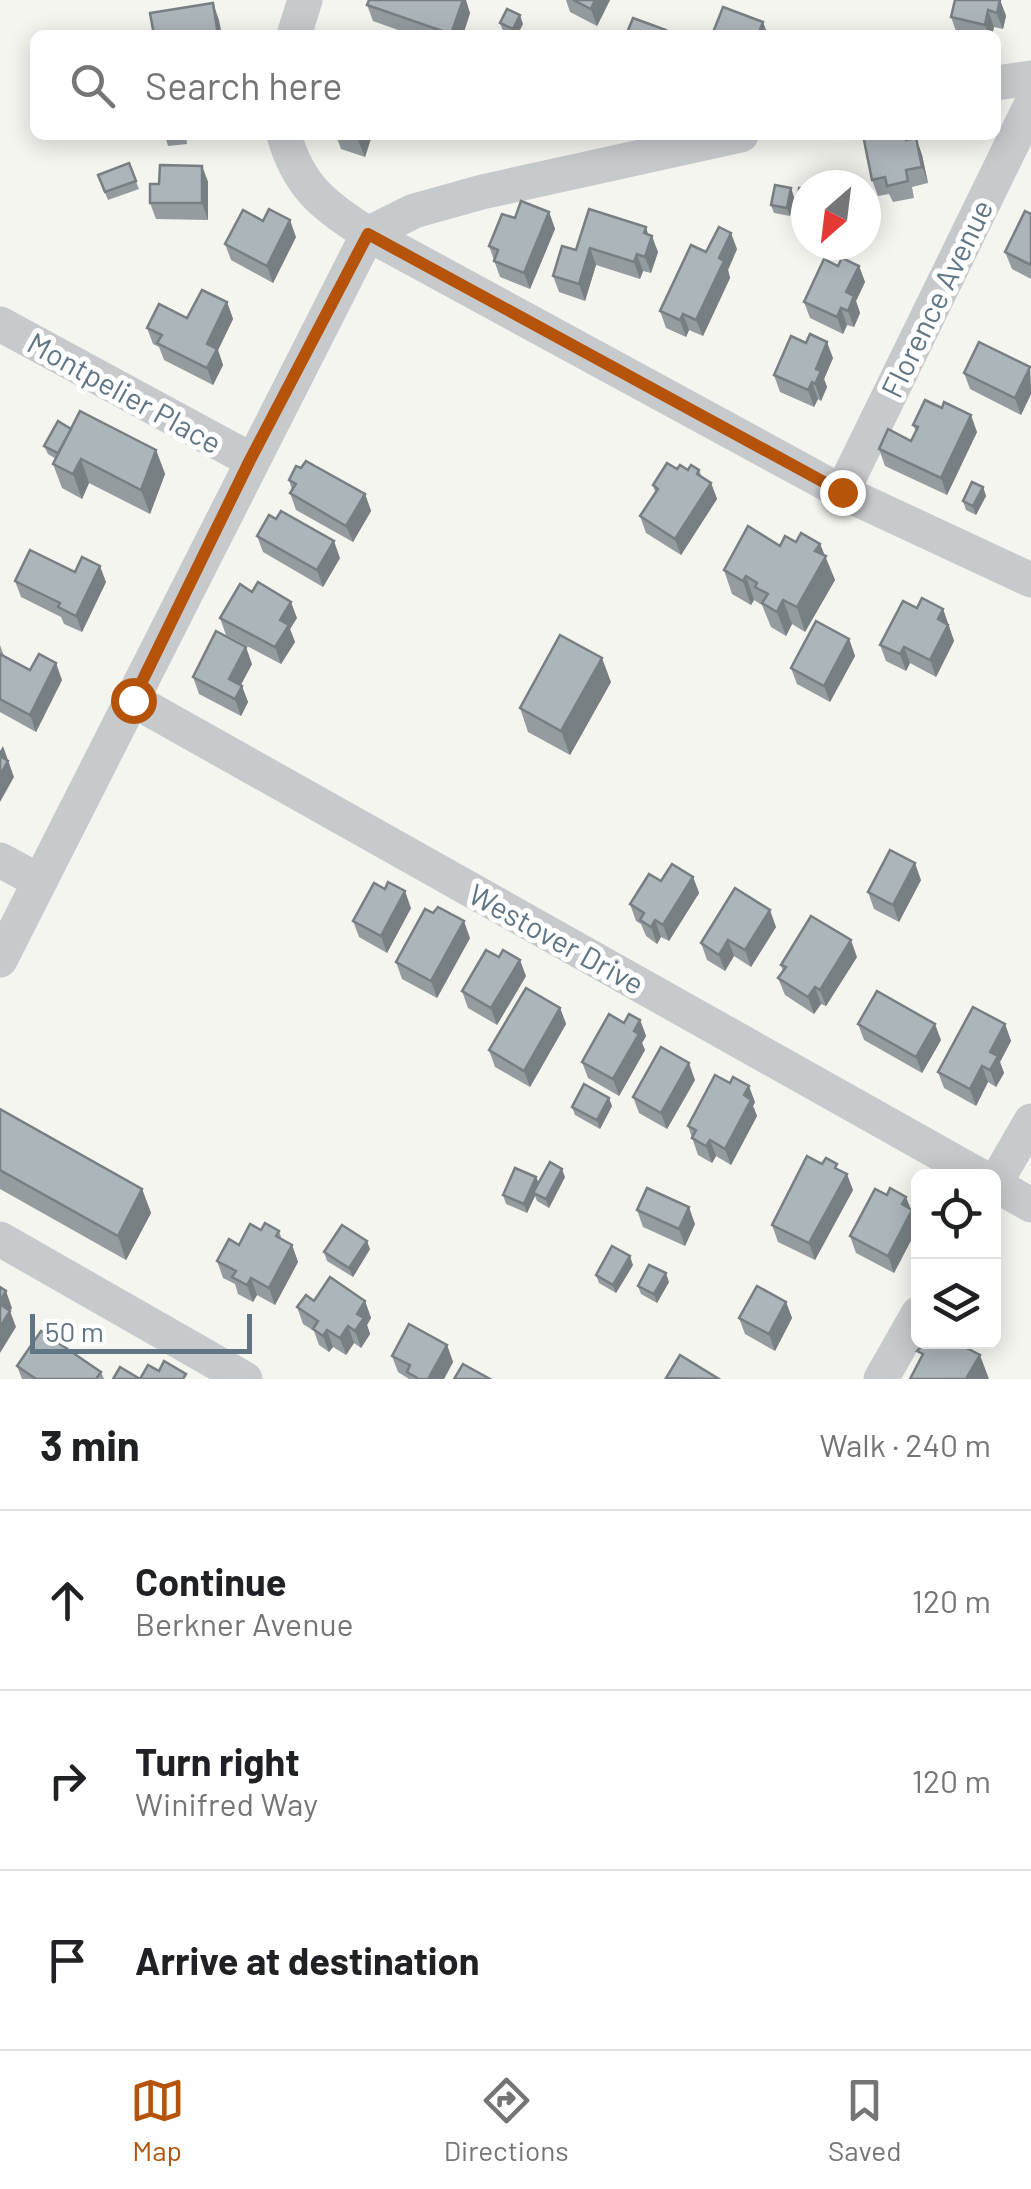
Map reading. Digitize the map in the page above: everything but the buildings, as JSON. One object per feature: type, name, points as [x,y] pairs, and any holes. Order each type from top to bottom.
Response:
[{"type":"street","points":[[296,30],[305,0]]},
{"type":"street","points":[[1001,81],[1031,78]]},
{"type":"street","name":"Florence Avenue","points":[[842,492],[1031,105]]},
{"type":"street","points":[[286,140],[308,188],[368,234],[842,492],[1031,580]]},
{"type":"street","points":[[0,960],[250,460],[368,234],[414,211],[482,192],[718,140]]},
{"type":"street","name":"Montpelier Place","points":[[0,324],[250,460]]},
{"type":"street","name":"Westover Drive","points":[[133,700],[968,1169]]},
{"type":"street","points":[[0,860],[39,881]]},
{"type":"street","points":[[1001,1172],[1031,1120]]},
{"type":"street","points":[[1001,1188],[1031,1205]]},
{"type":"street","points":[[0,1239],[245,1379]]},
{"type":"street","points":[[880,1379],[911,1326]]},
{"type":"route","points":[[133,700],[250,460],[368,234],[842,492]]}]
